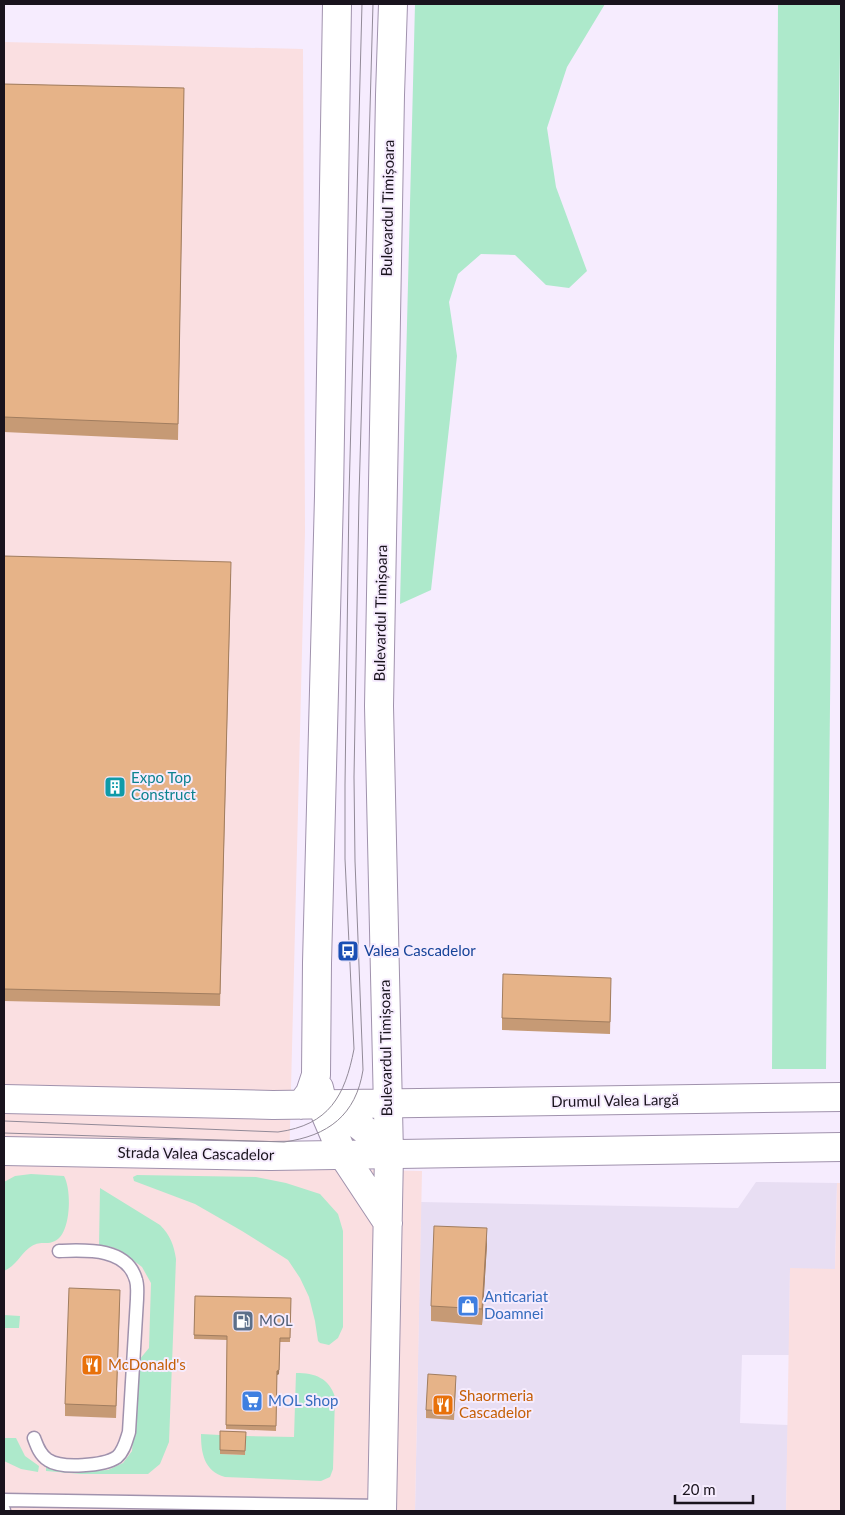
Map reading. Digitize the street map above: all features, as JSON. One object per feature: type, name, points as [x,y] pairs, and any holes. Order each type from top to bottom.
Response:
[{"type":"main road","points":[[337,4],[329,496],[317,963],[316,1075],[310,1093],[312,1105],[330,1126],[343,1155],[388,1223]]},
{"type":"main road","name":"Bulevardul Timișoara","points":[[382,1509],[389,1154],[379,706],[393,4]]},
{"type":"main road","name":"Drumul Valea Largă","points":[[388,1104],[841,1097]]},
{"type":"main road","points":[[4,1099],[215,1104],[388,1104]]},
{"type":"main road","points":[[312,1105],[343,1114],[370,1134],[389,1154],[841,1147]]},
{"type":"main road","name":"Strada Valea Cascadelor","points":[[5,1152],[260,1156],[389,1154]]},
{"type":"lane","points":[[34,1438],[43,1456],[50,1461],[58,1464],[92,1465],[106,1462],[118,1456],[129,1432],[137,1299],[137,1281],[134,1273],[118,1257],[106,1252],[59,1251]]},
{"type":"lane","points":[[4,1500],[382,1509]]},
{"type":"shaded area","points":[[4,42],[303,49],[305,532],[289,1168],[422,1171],[415,1511],[4,1511]]},
{"type":"shaded area","points":[[756,1182],[837,1183],[835,1269],[790,1269],[789,1355],[742,1355],[740,1423],[788,1425],[786,1511],[415,1511],[421,1202],[738,1208]]},
{"type":"shaded area","points":[[837,1183],[841,1183],[841,1511],[786,1511],[790,1268],[835,1269]]},
{"type":"green space","points":[[415,4],[605,4],[567,67],[547,128],[556,187],[587,271],[569,288],[546,285],[515,255],[481,254],[458,274],[449,302],[457,356],[431,590],[400,604]]},
{"type":"green space","points":[[778,4],[841,4],[834,346],[826,1069],[772,1069]]},
{"type":"green space","points":[[31,1174],[64,1176],[67,1183],[69,1201],[67,1221],[60,1237],[55,1241],[33,1245],[12,1266],[4,1271],[4,1182],[15,1176]]},
{"type":"green space","points":[[137,1175],[256,1177],[286,1183],[320,1194],[338,1214],[343,1231],[343,1327],[338,1338],[329,1345],[318,1341],[309,1297],[300,1278],[288,1260],[195,1204],[134,1181],[133,1177]]},
{"type":"green space","points":[[100,1188],[160,1225],[171,1240],[176,1259],[169,1442],[160,1464],[148,1474],[81,1474],[46,1471],[46,1467],[81,1471],[108,1470],[123,1463],[132,1451],[139,1360],[149,1348],[151,1283],[142,1267],[121,1251],[112,1247],[99,1246]]},
{"type":"green space","points":[[4,1315],[20,1316],[19,1328],[4,1328]]},
{"type":"green space","points":[[296,1373],[309,1374],[325,1381],[335,1397],[333,1469],[330,1477],[321,1481],[225,1477],[212,1470],[208,1466],[203,1454],[201,1434],[220,1435],[220,1454],[245,1455],[246,1436],[294,1437]]},
{"type":"green space","points":[[4,1438],[16,1438],[25,1456],[39,1466],[38,1472],[21,1469],[4,1461]]},
{"type":"building","points":[[4,84],[184,88],[178,424],[4,417]]},
{"type":"building","name":"Expo Top Construct","points":[[4,556],[231,562],[220,994],[4,989]]},
{"type":"building","points":[[503,974],[611,978],[610,1022],[502,1018]]},
{"type":"building","points":[[434,1226],[487,1228],[482,1309],[431,1306]]},
{"type":"building","name":"McDonald's","points":[[69,1288],[120,1290],[116,1406],[65,1404]]},
{"type":"building","name":"MOL","points":[[195,1296],[291,1298],[290,1338],[280,1338],[276,1426],[226,1425],[227,1336],[194,1335]]},
{"type":"building","points":[[428,1374],[456,1376],[454,1411],[426,1410]]},
{"type":"building","points":[[220,1431],[246,1432],[245,1451],[220,1450]]},
{"type":"tram line","points":[[4,1121],[278,1132],[310,1123],[322,1115],[332,1106],[346,1081],[354,1049],[345,859],[345,785],[349,496],[362,4]]},
{"type":"tram line","points":[[4,1133],[284,1142],[314,1135],[337,1121],[347,1111],[359,1086],[363,1070],[355,861],[354,777],[359,496],[373,4]]},
{"type":"place","name":"Expo Top Construct","points":[[115,787]]},
{"type":"place","name":"Valea Cascadelor","points":[[348,951]]},
{"type":"place","name":"Anticariat Doamnei","points":[[468,1306]]},
{"type":"place","name":"MOL","points":[[243,1321]]},
{"type":"place","name":"McDonald's","points":[[92,1365]]},
{"type":"place","name":"MOL Shop","points":[[252,1401]]},
{"type":"place","name":"Shaormeria Cascadelor","points":[[443,1405]]}]
